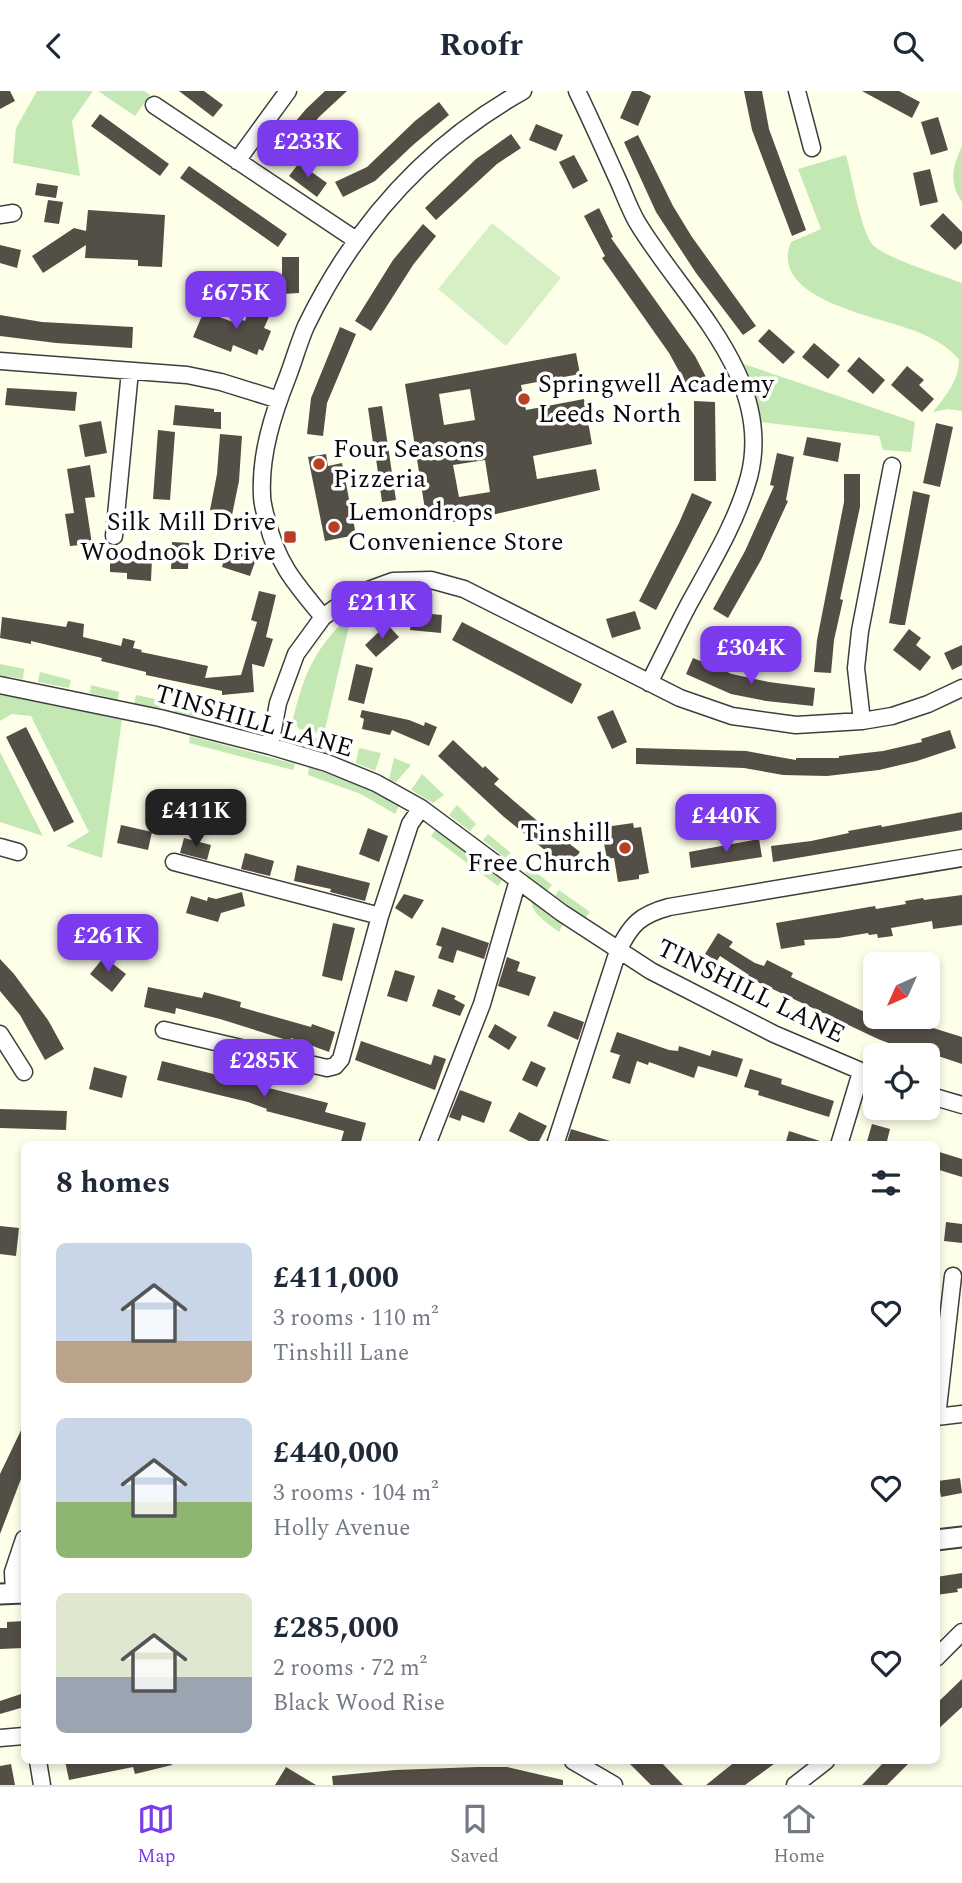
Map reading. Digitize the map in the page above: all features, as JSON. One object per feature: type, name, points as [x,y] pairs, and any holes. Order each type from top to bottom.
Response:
[{"type":"street","points":[[237,162],[288,91]]},
{"type":"street","points":[[323,617],[291,579],[274,549],[262,497],[265,445],[306,327],[356,240],[398,188],[463,128],[523,91]]},
{"type":"street","points":[[577,91],[635,218],[732,360],[746,394],[751,421],[753,445],[750,475],[739,506],[649,683]]},
{"type":"street","points":[[797,91],[812,148]]},
{"type":"street","points":[[153,105],[356,240]]},
{"type":"street","points":[[0,361],[187,375],[221,382],[279,400]]},
{"type":"street","points":[[114,536],[130,371]]},
{"type":"street","points":[[862,722],[856,668],[860,631],[892,466]]},
{"type":"street","points":[[270,746],[278,703],[296,654],[323,617],[352,596],[393,581],[431,580],[464,589],[680,698],[732,716],[796,725],[862,722],[916,708],[962,688]]},
{"type":"street","name":"TINSHILL LANE","points":[[0,685],[160,718],[270,746],[327,763],[376,783],[421,808],[562,913],[651,971],[738,1016],[863,1072]]},
{"type":"street","points":[[164,1030],[327,1067],[335,1066],[341,1059],[380,916],[410,824],[421,808]]},
{"type":"street","points":[[0,847],[18,852]]},
{"type":"street","points":[[556,1141],[618,951],[626,934],[640,918],[668,907],[962,858]]},
{"type":"street","points":[[174,862],[380,916]]},
{"type":"street","points":[[429,1141],[482,1004],[518,880]]},
{"type":"street","points":[[1,1037],[24,1072]]},
{"type":"street","points":[[841,1141],[863,1086]]},
{"type":"street","points":[[940,1098],[962,1105]]},
{"type":"street","points":[[940,1384],[953,1276]]},
{"type":"street","points":[[940,1416],[962,1413]]},
{"type":"street","points":[[940,1540],[962,1537]]},
{"type":"street","points":[[13,1593],[13,1572],[21,1548]]},
{"type":"street","points":[[940,1655],[961,1637]]},
{"type":"street","points":[[0,1738],[21,1736]]},
{"type":"street","points":[[38,1764],[42,1785]]},
{"type":"street","points":[[578,1764],[614,1785]]},
{"type":"street","points":[[795,1785],[823,1764]]},
{"type":"green space","points":[[37,91],[93,91],[72,121],[80,176],[13,163],[16,128]]},
{"type":"green space","points":[[98,91],[144,91],[150,95],[135,116]]},
{"type":"green space","points":[[962,146],[962,202],[955,188],[953,174]]},
{"type":"green space","points":[[846,155],[860,214],[872,244],[888,255],[962,283],[962,411],[948,409],[933,412],[957,374],[959,359],[950,350],[918,332],[856,312],[811,292],[796,278],[788,262],[791,242],[821,229],[798,169]]},
{"type":"green space","points":[[492,223],[561,278],[506,346],[438,289]]},
{"type":"green space","points":[[732,360],[915,422],[911,452],[883,450],[879,436],[751,421]]},
{"type":"green space","points":[[352,613],[324,734],[299,729],[293,719],[307,674],[320,649]]},
{"type":"green space","points":[[0,664],[24,669],[23,679],[0,675]]},
{"type":"green space","points":[[40,672],[71,680],[69,688],[38,682]]},
{"type":"green space","points":[[91,685],[119,692],[118,700],[90,693]]},
{"type":"green space","points":[[0,693],[122,720],[102,858],[66,846],[89,832],[31,716],[12,714],[0,721]]},
{"type":"green space","points":[[136,695],[161,700],[159,709],[134,704]]},
{"type":"green space","points":[[176,705],[198,710],[196,719],[174,713]]},
{"type":"green space","points":[[190,736],[295,764],[293,770],[189,743]]},
{"type":"green space","points":[[306,736],[349,746],[340,757],[304,746]]},
{"type":"green space","points":[[359,748],[381,753],[375,771],[356,763]]},
{"type":"green space","points":[[0,752],[43,836],[0,822]]},
{"type":"green space","points":[[394,758],[411,765],[396,782],[389,780]]},
{"type":"green space","points":[[309,767],[364,787],[399,806],[395,814],[361,794],[308,775]]},
{"type":"green space","points":[[422,774],[444,795],[433,803],[411,790]]},
{"type":"green space","points":[[457,805],[476,824],[470,831],[449,815]]},
{"type":"green space","points":[[436,829],[503,879],[498,886],[431,836]]},
{"type":"green space","points":[[488,834],[511,853],[505,858],[483,840]]},
{"type":"green space","points":[[529,867],[552,885],[547,891],[525,873]]},
{"type":"green space","points":[[559,890],[590,912],[585,918],[555,896]]},
{"type":"green space","points":[[531,899],[563,924],[559,932],[537,914]]},
{"type":"building","points":[[0,91],[10,91],[15,101],[0,109]]},
{"type":"building","points":[[179,91],[204,91],[223,105],[213,117]]},
{"type":"building","points":[[325,91],[347,91],[319,117],[292,150],[280,140]]},
{"type":"building","points":[[632,91],[641,91],[651,96],[638,126],[620,118]]},
{"type":"building","points":[[744,91],[762,91],[769,129],[806,230],[792,236],[752,130]]},
{"type":"building","points":[[862,91],[899,91],[920,102],[912,118]]},
{"type":"building","points":[[439,102],[449,115],[375,181],[343,197],[335,182],[367,167]]},
{"type":"building","points":[[100,114],[169,164],[160,176],[91,126]]},
{"type":"building","points":[[938,117],[948,150],[931,155],[921,122]]},
{"type":"building","points":[[536,124],[563,135],[556,151],[529,140]]},
{"type":"building","points":[[511,134],[521,148],[497,164],[436,220],[425,208],[476,159]]},
{"type":"building","points":[[638,135],[673,206],[692,237],[756,326],[743,335],[696,273],[656,212],[624,142]]},
{"type":"building","points":[[574,155],[588,181],[573,189],[559,162]]},
{"type":"building","points":[[299,163],[327,183],[317,197],[289,176]]},
{"type":"building","points":[[189,166],[287,234],[278,247],[180,178]]},
{"type":"building","points":[[930,169],[938,202],[920,206],[913,173]]},
{"type":"building","points":[[37,183],[58,186],[56,198],[35,195]]},
{"type":"building","points":[[48,200],[63,202],[59,224],[44,222]]},
{"type":"building","points":[[599,208],[613,237],[611,238],[695,356],[708,381],[690,391],[669,353],[602,258],[605,256],[584,216]]},
{"type":"building","points":[[88,210],[165,215],[162,267],[138,266],[138,260],[85,258],[86,245],[43,273],[32,256],[74,228],[86,231]]},
{"type":"building","points":[[943,213],[962,232],[962,243],[955,250],[930,226]]},
{"type":"building","points":[[423,224],[436,236],[413,265],[371,331],[355,321],[393,260]]},
{"type":"building","points":[[0,245],[21,250],[17,268],[0,263]]},
{"type":"building","points":[[282,257],[299,257],[299,293],[282,294]]},
{"type":"building","points":[[252,302],[272,310],[264,328],[271,331],[263,351],[259,349],[257,355],[233,345],[231,352],[193,337],[204,311],[238,324],[240,319],[245,321]]},
{"type":"building","points":[[0,315],[42,322],[133,327],[132,348],[0,336]]},
{"type":"building","points":[[340,327],[356,334],[327,403],[323,436],[307,434],[311,398]]},
{"type":"building","points":[[769,329],[795,352],[783,364],[758,341]]},
{"type":"building","points":[[814,343],[840,365],[828,379],[802,357]]},
{"type":"building","points":[[576,353],[580,374],[521,385],[526,410],[584,399],[592,444],[533,456],[537,479],[596,469],[600,490],[462,522],[427,522],[405,384]],"holes":[[[470,389],[475,420],[444,425],[439,394]],[[485,460],[490,492],[459,497],[453,465]]]},
{"type":"building","points":[[859,357],[885,380],[873,394],[847,371]]},
{"type":"building","points":[[907,366],[924,380],[919,385],[934,399],[922,412],[891,385]]},
{"type":"building","points":[[7,388],[77,392],[75,411],[5,405]]},
{"type":"building","points":[[694,401],[715,402],[716,481],[694,481]]},
{"type":"building","points":[[175,405],[221,412],[221,429],[173,425]]},
{"type":"building","points":[[382,406],[396,500],[382,502],[374,444],[377,443],[373,443],[368,408]]},
{"type":"building","points":[[101,421],[107,453],[85,457],[79,425]]},
{"type":"building","points":[[936,423],[953,427],[940,487],[923,483]]},
{"type":"building","points":[[158,430],[175,432],[170,500],[153,499]]},
{"type":"building","points":[[220,434],[242,436],[239,481],[232,515],[210,510],[217,474]]},
{"type":"building","points":[[807,437],[841,443],[838,462],[803,455]]},
{"type":"building","points":[[777,453],[794,457],[786,500],[788,501],[761,560],[728,618],[713,609],[745,551],[774,486],[770,485]]},
{"type":"building","points":[[326,454],[328,466],[342,463],[356,535],[325,541],[308,457]]},
{"type":"building","points":[[90,465],[95,497],[85,498],[92,544],[70,546],[65,514],[74,513],[67,469]]},
{"type":"building","points":[[844,474],[860,474],[860,507],[840,599],[843,600],[834,640],[831,673],[814,672],[817,640],[844,502]]},
{"type":"building","points":[[913,491],[930,495],[905,625],[900,625],[889,623]]},
{"type":"building","points":[[692,493],[712,502],[656,610],[639,601]]},
{"type":"building","points":[[172,542],[189,543],[188,569],[171,569]]},
{"type":"building","points":[[227,549],[256,559],[250,576],[222,567]]},
{"type":"building","points":[[110,558],[152,558],[151,581],[127,579],[127,573],[110,572]]},
{"type":"building","points":[[259,591],[276,595],[266,637],[273,639],[264,667],[252,664],[254,692],[222,695],[222,691],[146,675],[146,672],[101,661],[102,658],[31,641],[31,644],[0,638],[2,617],[66,627],[68,621],[84,624],[83,637],[121,646],[123,638],[135,641],[133,648],[142,650],[141,652],[208,666],[205,678],[241,675],[257,622],[251,620]]},
{"type":"building","points":[[635,611],[641,629],[612,638],[606,619]]},
{"type":"building","points":[[412,612],[442,615],[441,633],[410,630]]},
{"type":"building","points":[[462,622],[582,684],[572,704],[452,640]]},
{"type":"building","points":[[387,624],[399,637],[376,657],[365,645]]},
{"type":"building","points":[[909,629],[921,638],[916,645],[931,657],[920,671],[893,650]]},
{"type":"building","points":[[962,645],[962,665],[952,670],[944,653]]},
{"type":"building","points":[[693,658],[732,674],[815,688],[813,706],[731,694],[686,674]]},
{"type":"building","points":[[356,664],[373,668],[364,704],[348,700]]},
{"type":"building","points":[[362,710],[424,726],[425,722],[437,727],[429,746],[392,730],[390,735],[362,729]]},
{"type":"building","points":[[613,710],[627,742],[612,749],[597,717]]},
{"type":"building","points":[[26,727],[74,822],[54,832],[6,737]]},
{"type":"building","points":[[950,730],[956,748],[879,770],[827,776],[783,775],[744,768],[636,764],[636,748],[746,751],[796,760],[839,758],[922,742],[921,739]]},
{"type":"building","points":[[453,740],[499,779],[494,784],[554,835],[560,828],[570,836],[566,841],[580,852],[567,868],[504,817],[438,756]]},
{"type":"building","points":[[962,812],[962,830],[773,862],[771,846]]},
{"type":"building","name":"Tinshill Free Church","points":[[633,823],[634,828],[641,827],[649,873],[639,875],[639,879],[618,882],[614,858],[607,859],[603,838],[607,837],[605,827]]},
{"type":"building","points":[[121,825],[152,832],[148,850],[117,843]]},
{"type":"building","points":[[368,828],[388,836],[379,862],[359,854]]},
{"type":"building","points":[[184,838],[211,845],[207,860],[180,853]]},
{"type":"building","points":[[759,839],[762,857],[691,868],[689,852]]},
{"type":"building","points":[[245,853],[274,861],[270,876],[241,869]]},
{"type":"building","points":[[297,865],[370,883],[365,901],[330,892],[331,889],[294,881]]},
{"type":"building","points":[[242,892],[245,906],[221,913],[218,922],[186,913],[191,896],[207,901],[208,897],[216,899]]},
{"type":"building","points":[[404,894],[424,900],[412,919],[395,908]]},
{"type":"building","points":[[962,895],[962,925],[933,929],[932,921],[891,928],[893,936],[878,938],[877,934],[868,933],[804,940],[805,945],[781,949],[776,923],[875,906],[876,909],[906,904],[905,901],[923,898]]},
{"type":"building","points":[[333,923],[355,928],[342,981],[322,976]]},
{"type":"building","points":[[442,927],[489,943],[484,959],[457,950],[453,963],[438,958],[442,947],[436,945]]},
{"type":"building","points":[[718,933],[733,942],[729,947],[755,963],[764,966],[767,960],[793,973],[791,977],[863,1011],[863,1029],[936,1029],[962,1037],[962,1064],[940,1057],[940,1043],[889,1043],[747,977],[749,975],[720,956],[717,961],[705,954]]},
{"type":"building","points":[[104,957],[126,974],[112,992],[90,974]]},
{"type":"building","points":[[507,957],[520,962],[517,971],[536,977],[529,996],[498,986]]},
{"type":"building","points":[[0,959],[48,1020],[64,1049],[45,1060],[20,1015],[0,991]]},
{"type":"building","points":[[395,970],[415,976],[407,1002],[387,996]]},
{"type":"building","points":[[148,987],[202,998],[204,992],[241,1002],[240,1007],[335,1032],[329,1052],[291,1038],[290,1041],[176,1008],[175,1014],[144,1007]]},
{"type":"building","points":[[438,989],[456,996],[454,999],[465,1005],[460,1016],[432,1006]]},
{"type":"building","points":[[554,1011],[584,1022],[578,1040],[547,1026]]},
{"type":"building","points":[[495,1024],[517,1037],[509,1050],[488,1037]]},
{"type":"building","points":[[617,1032],[669,1050],[678,1051],[679,1046],[710,1056],[712,1050],[743,1059],[737,1077],[698,1066],[694,1078],[649,1062],[648,1065],[637,1061],[630,1084],[612,1078],[620,1055],[610,1052]]},
{"type":"building","points":[[361,1041],[431,1065],[434,1055],[446,1059],[435,1090],[355,1060]]},
{"type":"building","points":[[162,1061],[328,1103],[325,1112],[366,1123],[361,1141],[341,1141],[344,1131],[266,1111],[267,1109],[248,1102],[157,1080]]},
{"type":"building","points":[[531,1061],[546,1068],[537,1087],[522,1080]]},
{"type":"building","points":[[94,1067],[127,1076],[122,1098],[89,1089]]},
{"type":"building","points":[[750,1069],[782,1079],[781,1084],[834,1101],[829,1117],[758,1095],[759,1091],[744,1087]]},
{"type":"building","points":[[460,1090],[492,1102],[484,1123],[462,1115],[460,1121],[449,1117]]},
{"type":"building","points":[[0,1109],[67,1111],[66,1130],[0,1128]]},
{"type":"building","points":[[519,1112],[547,1126],[539,1141],[529,1141],[509,1131]]},
{"type":"building","points":[[872,1124],[890,1129],[887,1141],[867,1141]]},
{"type":"building","points":[[571,1129],[610,1141],[567,1141]]},
{"type":"building","points":[[789,1131],[820,1141],[786,1141]]},
{"type":"building","points":[[940,1152],[962,1159],[962,1177],[940,1170]]},
{"type":"building","points":[[946,1222],[962,1224],[962,1243],[944,1241]]},
{"type":"building","points":[[0,1226],[19,1228],[16,1256],[0,1254]]},
{"type":"building","points":[[21,1430],[21,1479],[0,1534],[0,1474]]},
{"type":"building","points":[[960,1478],[962,1493],[941,1497],[940,1481]]},
{"type":"building","points":[[962,1573],[962,1588],[957,1589],[958,1592],[940,1594],[940,1576]]},
{"type":"building","points":[[21,1621],[21,1648],[0,1649],[0,1628],[7,1628],[7,1622]]},
{"type":"building","points":[[962,1679],[962,1707],[940,1727],[940,1700]]},
{"type":"building","points":[[21,1694],[21,1708],[0,1714],[0,1701]]},
{"type":"building","points":[[11,1764],[15,1785],[0,1785],[0,1766]]},
{"type":"building","points":[[66,1764],[172,1765],[135,1774],[133,1767],[69,1780]]},
{"type":"building","points":[[630,1764],[663,1764],[683,1785],[651,1785]]},
{"type":"building","points":[[732,1764],[774,1764],[745,1785],[706,1785]]},
{"type":"building","points":[[882,1764],[908,1764],[887,1785],[862,1785]]},
{"type":"building","points":[[286,1767],[316,1785],[275,1785]]},
{"type":"building","points":[[507,1767],[563,1780],[563,1785],[333,1785],[332,1776],[395,1770]]},
{"type":"place","name":"Springwell Academy Leeds North","points":[[524,399]]},
{"type":"place","name":"Four Seasons Pizzeria","points":[[319,464]]},
{"type":"place","name":"Lemondrops Convenience Store","points":[[334,527]]},
{"type":"place","name":"Silk Mill Drive Woodnook Drive","points":[[290,537]]},
{"type":"place","name":"Tinshill Free Church","points":[[625,848]]}]
